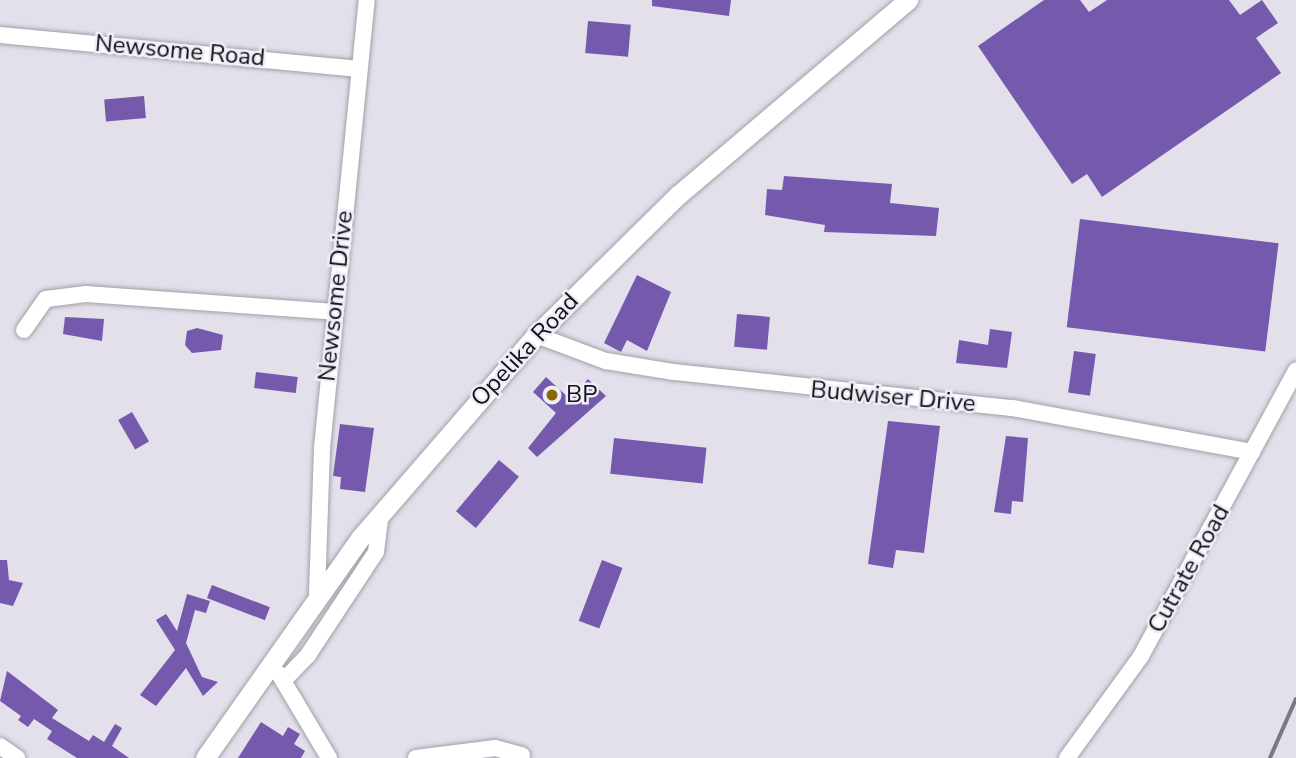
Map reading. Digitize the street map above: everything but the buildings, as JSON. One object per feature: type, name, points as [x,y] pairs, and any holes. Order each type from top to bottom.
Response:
[{"type":"main road","name":"Opelika Road","points":[[205,758],[317,593],[381,513],[536,335],[678,195],[908,0]]},
{"type":"street","name":"Newsome Drive","points":[[317,593],[335,312],[367,0]]},
{"type":"street","name":"Newsome Road","points":[[0,35],[359,69]]},
{"type":"street","points":[[24,330],[46,299],[86,294],[335,312]]},
{"type":"street","name":"Budwiser Drive","points":[[536,335],[606,361],[674,372],[1013,408],[1252,452]]},
{"type":"street","name":"Cutrate Road","points":[[1067,758],[1141,656],[1296,370]]},
{"type":"street","points":[[284,680],[308,655],[376,552],[381,513]]},
{"type":"street","points":[[271,664],[284,680],[328,758]]},
{"type":"street","points":[[0,746],[17,758]]},
{"type":"street","points":[[416,758],[495,748],[522,755]]},
{"type":"railway","points":[[1270,758],[1296,699]]},
{"type":"place","name":"BP","points":[[552,395]]}]
